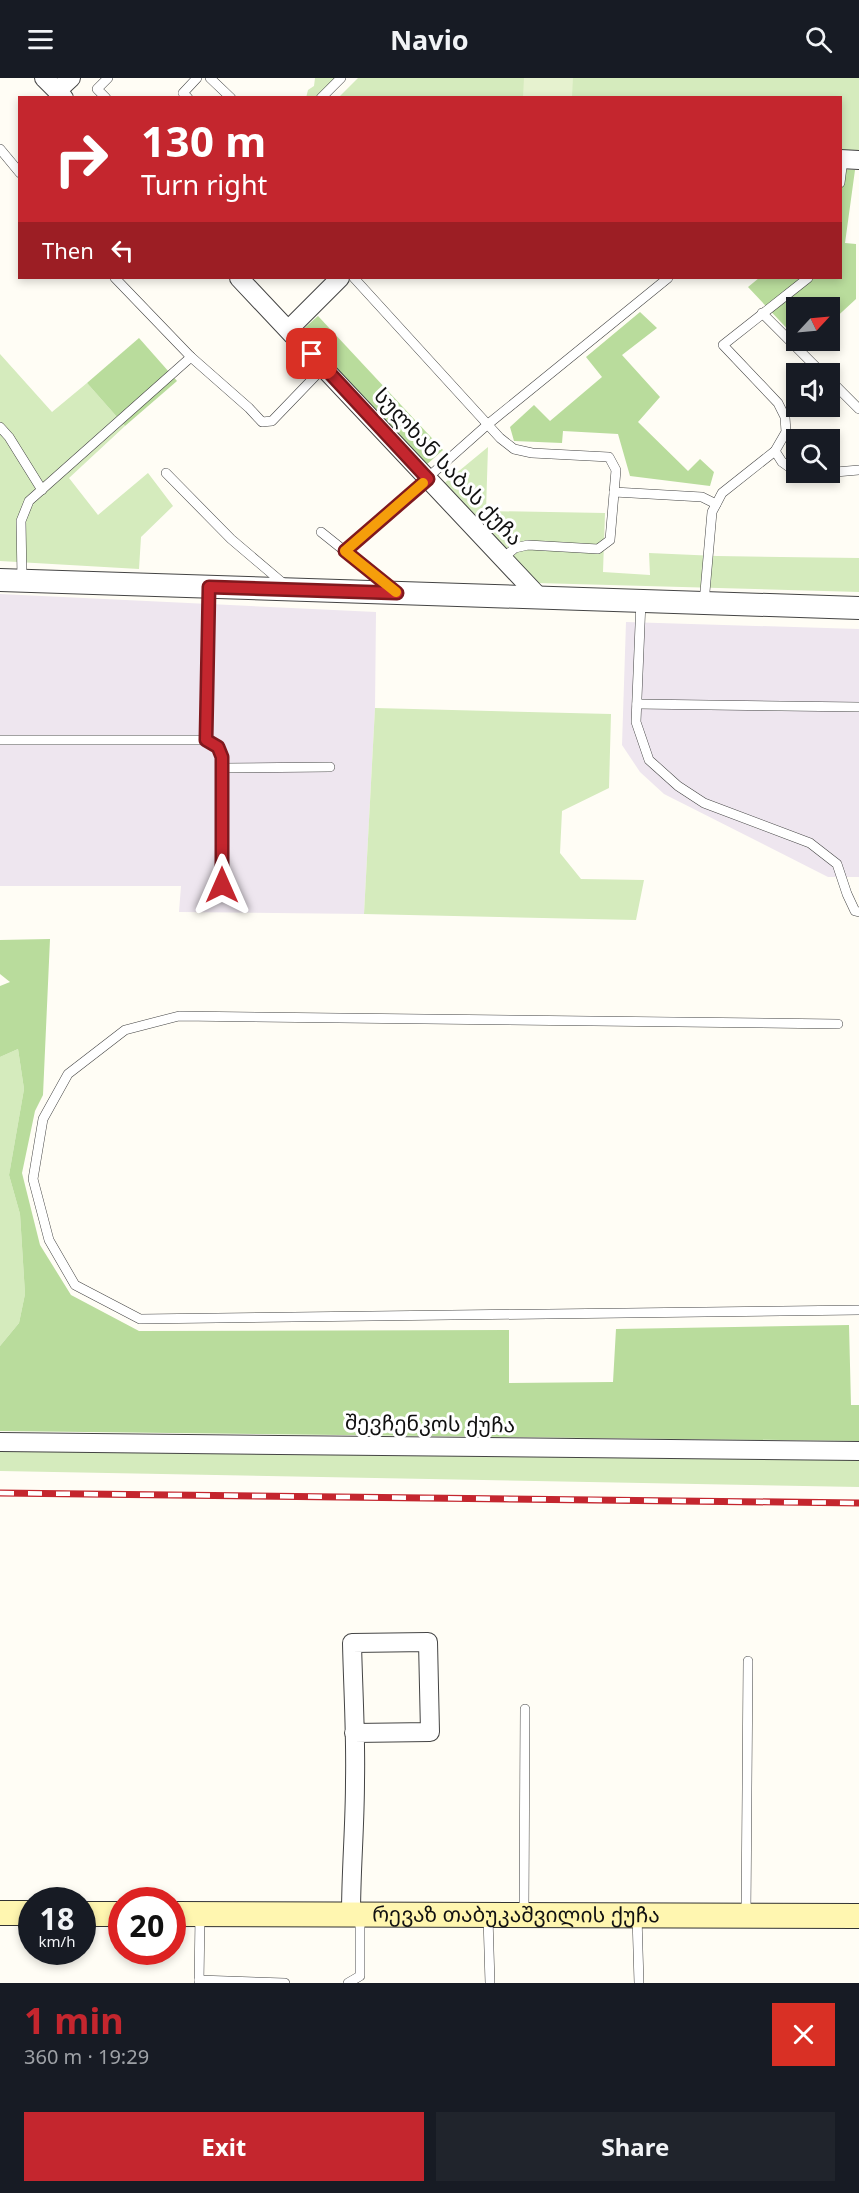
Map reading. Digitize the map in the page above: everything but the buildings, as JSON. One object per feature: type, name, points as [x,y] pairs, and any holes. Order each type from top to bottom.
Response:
[{"type":"main road","points":[[0,1913],[18,1914]]},
{"type":"main road","name":"რევაზ თაბუკაშვილის ქუჩა","points":[[186,1914],[859,1916]]},
{"type":"street","points":[[44,78],[61,94],[71,78]]},
{"type":"street","name":"სულხან საბას ქუჩა","points":[[239,279],[289,329],[540,598]]},
{"type":"street","points":[[289,329],[339,279]]},
{"type":"street","points":[[0,580],[859,608]]},
{"type":"street","name":"შევჩენკოს ქუჩა","points":[[0,1442],[859,1451]]},
{"type":"street","points":[[354,1733],[430,1732],[428,1642],[352,1643],[355,1783],[351,1857],[355,1914]]},
{"type":"lane","points":[[104,96],[97,89],[108,78]]},
{"type":"lane","points":[[186,96],[183,93],[196,78]]},
{"type":"lane","points":[[210,78],[229,96]]},
{"type":"lane","points":[[323,96],[341,78]]},
{"type":"lane","points":[[0,149],[18,171]]},
{"type":"lane","points":[[842,176],[847,159]]},
{"type":"lane","points":[[117,279],[191,357],[262,422],[272,421],[324,367]]},
{"type":"lane","points":[[355,279],[500,438],[514,449],[532,453],[609,457],[616,470],[610,540],[598,549],[528,545],[515,548],[503,558]]},
{"type":"lane","points":[[345,551],[488,425],[667,279]]},
{"type":"lane","points":[[704,603],[712,512],[722,493],[775,451],[786,432],[785,417],[778,404],[723,345],[807,279]]},
{"type":"lane","points":[[762,313],[812,363]]},
{"type":"lane","points":[[22,581],[21,521],[29,501],[191,357]]},
{"type":"lane","points":[[840,390],[859,410]]},
{"type":"lane","points":[[0,427],[9,437],[42,490]]},
{"type":"lane","points":[[775,451],[786,465]]},
{"type":"lane","points":[[840,472],[859,470]]},
{"type":"lane","points":[[166,473],[231,540],[290,590]]},
{"type":"lane","points":[[614,492],[702,497],[716,504]]},
{"type":"lane","points":[[321,532],[397,593]]},
{"type":"lane","points":[[206,740],[209,587]]},
{"type":"lane","points":[[641,601],[636,722],[650,760],[678,786],[704,803],[810,843],[837,864],[847,894],[855,911],[859,912]]},
{"type":"lane","points":[[636,704],[859,707]]},
{"type":"lane","points":[[0,740],[206,740],[218,747],[222,757],[222,885]]},
{"type":"lane","points":[[222,768],[330,767]]},
{"type":"lane","points":[[838,1024],[179,1016],[124,1030],[68,1074],[43,1119],[33,1179],[49,1240],[75,1285],[140,1319],[859,1310]]},
{"type":"lane","points":[[746,1916],[748,1661]]},
{"type":"lane","points":[[524,1915],[525,1709]]},
{"type":"lane","points":[[200,1914],[199,1982],[285,1983]]},
{"type":"lane","points":[[348,1983],[360,1976],[355,1914]]},
{"type":"lane","points":[[488,1915],[490,1983]]},
{"type":"lane","points":[[637,1915],[639,1983]]},
{"type":"shaded area","points":[[0,594],[376,612],[375,708],[364,914],[179,912],[181,886],[0,886]]},
{"type":"shaded area","points":[[626,622],[859,629],[859,877],[828,877],[664,794],[640,772],[622,745]]},
{"type":"green space","points":[[315,78],[339,78],[320,96],[306,96],[308,90],[314,86]]},
{"type":"green space","points":[[358,78],[859,78],[859,156],[842,155],[842,96],[340,96]]},
{"type":"green space","points":[[524,78],[573,78],[572,96],[523,96]]},
{"type":"green space","points":[[842,169],[855,170],[845,243],[856,244],[856,299],[840,314],[840,297],[786,297],[786,327],[748,287],[758,279],[842,279]]},
{"type":"green space","points":[[640,312],[657,328],[622,355],[660,397],[638,422],[688,471],[700,459],[714,472],[710,486],[630,476],[618,434],[563,431],[562,443],[514,441],[510,427],[534,405],[550,421],[602,377],[586,357]]},
{"type":"green space","points":[[318,316],[443,450],[425,466],[300,332]]},
{"type":"green space","points":[[139,338],[177,381],[125,426],[87,383]]},
{"type":"green space","points":[[0,354],[52,412],[87,383],[125,426],[69,478],[98,515],[148,473],[173,506],[141,537],[139,569],[0,561]]},
{"type":"green space","points":[[488,447],[486,511],[605,513],[603,572],[650,575],[649,553],[859,558],[859,592],[537,583],[442,485]]},
{"type":"green space","points":[[375,708],[611,714],[609,788],[562,811],[560,853],[581,879],[644,880],[636,920],[364,914]]},
{"type":"green space","points":[[50,939],[43,1095],[35,1111],[22,1173],[40,1245],[71,1295],[139,1331],[509,1330],[509,1383],[613,1382],[616,1329],[849,1325],[851,1405],[859,1405],[859,1441],[0,1431],[0,1346],[19,1323],[25,1294],[20,1214],[9,1175],[24,1089],[18,1049],[0,1057],[0,986],[10,982],[0,974],[0,940]]},
{"type":"green space","points":[[18,1049],[24,1089],[9,1175],[20,1214],[25,1294],[19,1323],[0,1346],[0,1057]]},
{"type":"green space","points":[[0,1442],[859,1451],[859,1487],[0,1471]]},
{"type":"railway","points":[[0,1493],[859,1503]]},
{"type":"slow traffic","points":[[396,592],[345,551],[423,483]]},
{"type":"route","points":[[222,885],[222,757],[218,747],[206,740],[209,587],[397,593],[345,551],[428,479],[312,354]]}]
